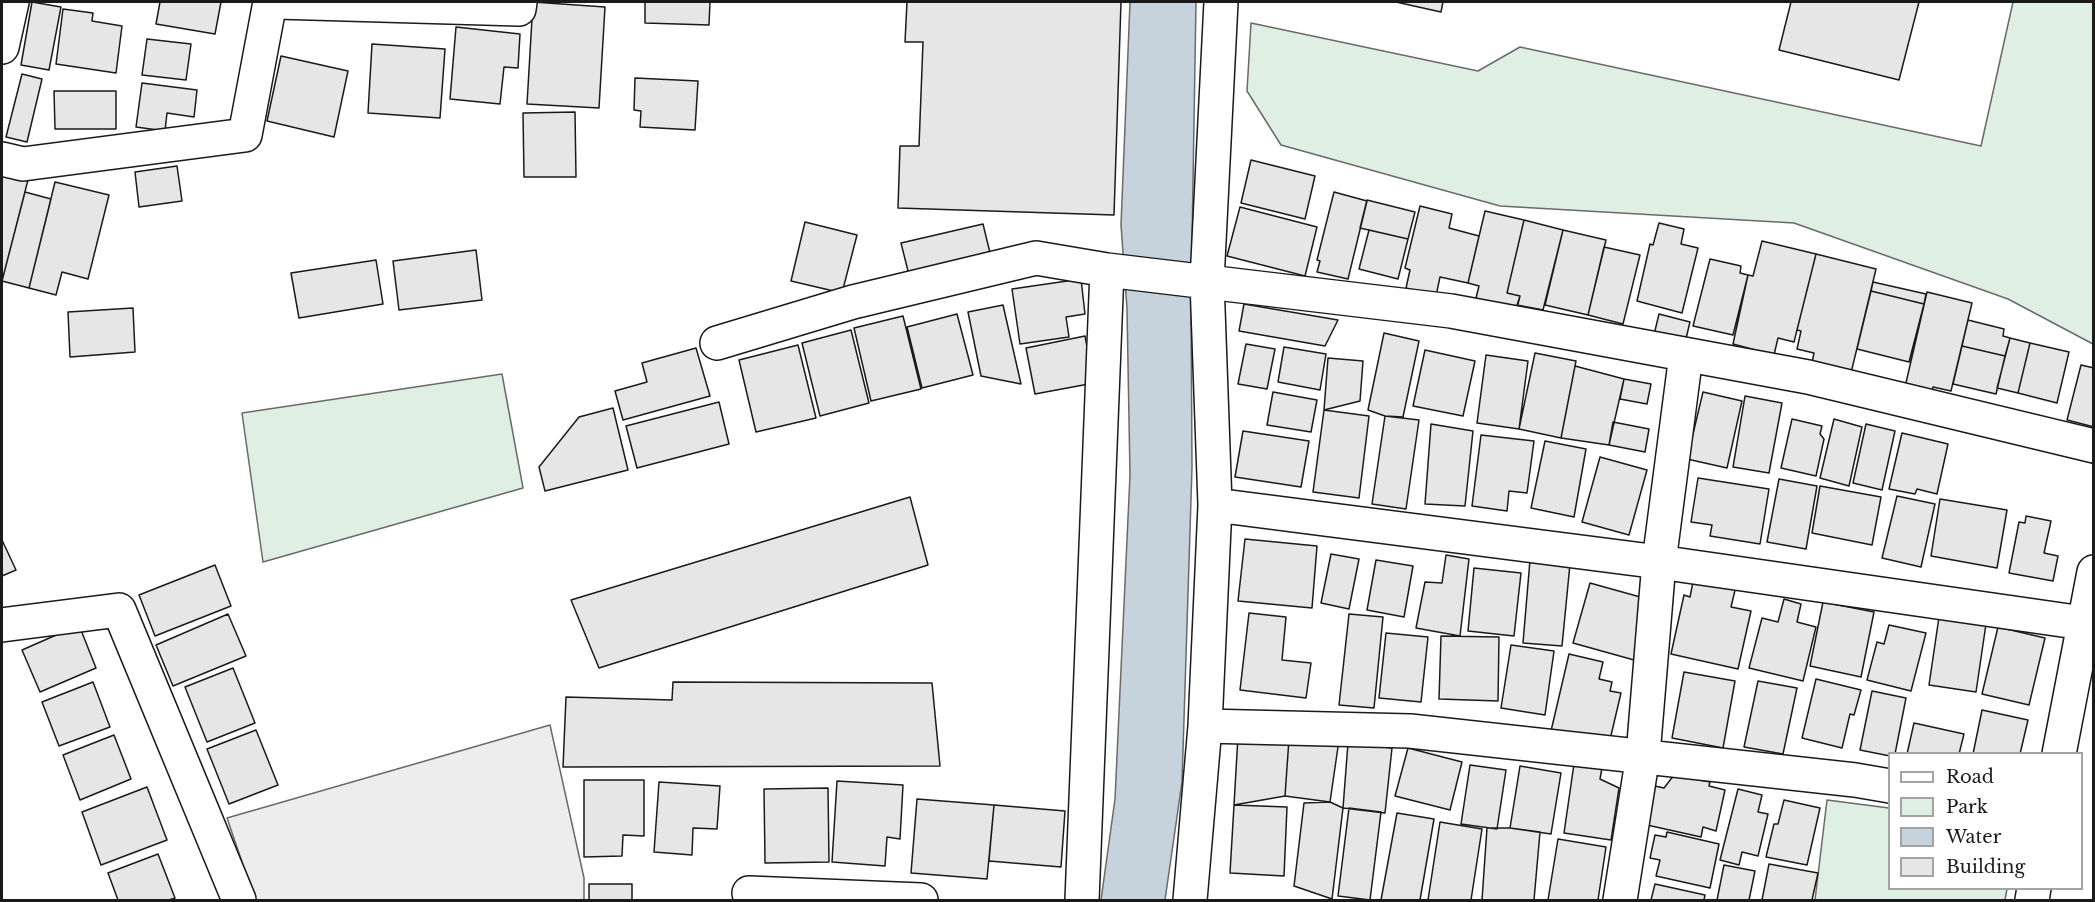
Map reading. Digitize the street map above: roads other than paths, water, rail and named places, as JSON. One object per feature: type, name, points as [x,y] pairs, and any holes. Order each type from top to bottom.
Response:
[{"type":"street","points":[[2,47],[12,2]]},
{"type":"street","points":[[2,159],[23,164],[245,135],[270,2]]},
{"type":"street","points":[[277,2],[519,9],[520,2]]},
{"type":"street","points":[[1190,900],[1205,726],[1215,505],[1208,281],[1221,2]]},
{"type":"street","points":[[717,343],[853,302],[1036,258],[1107,270],[1451,311],[1808,377],[2094,446]]},
{"type":"street","points":[[1082,900],[1107,270]]},
{"type":"street","points":[[1620,900],[1643,755],[1659,562],[1686,355]]},
{"type":"street","points":[[1215,505],[1659,562],[2088,625]]},
{"type":"street","points":[[2059,752],[2088,625],[2094,572]]},
{"type":"street","points":[[2,626],[120,610],[239,900]]},
{"type":"street","points":[[1205,726],[1410,731],[1643,755],[1888,786]]},
{"type":"street","points":[[748,893],[921,900]]},
{"type":"water","points":[[1130,2],[1196,2],[1191,301],[1192,468],[1182,782],[1165,900],[1101,900],[1115,799],[1130,475],[1127,309],[1121,225]]}]
